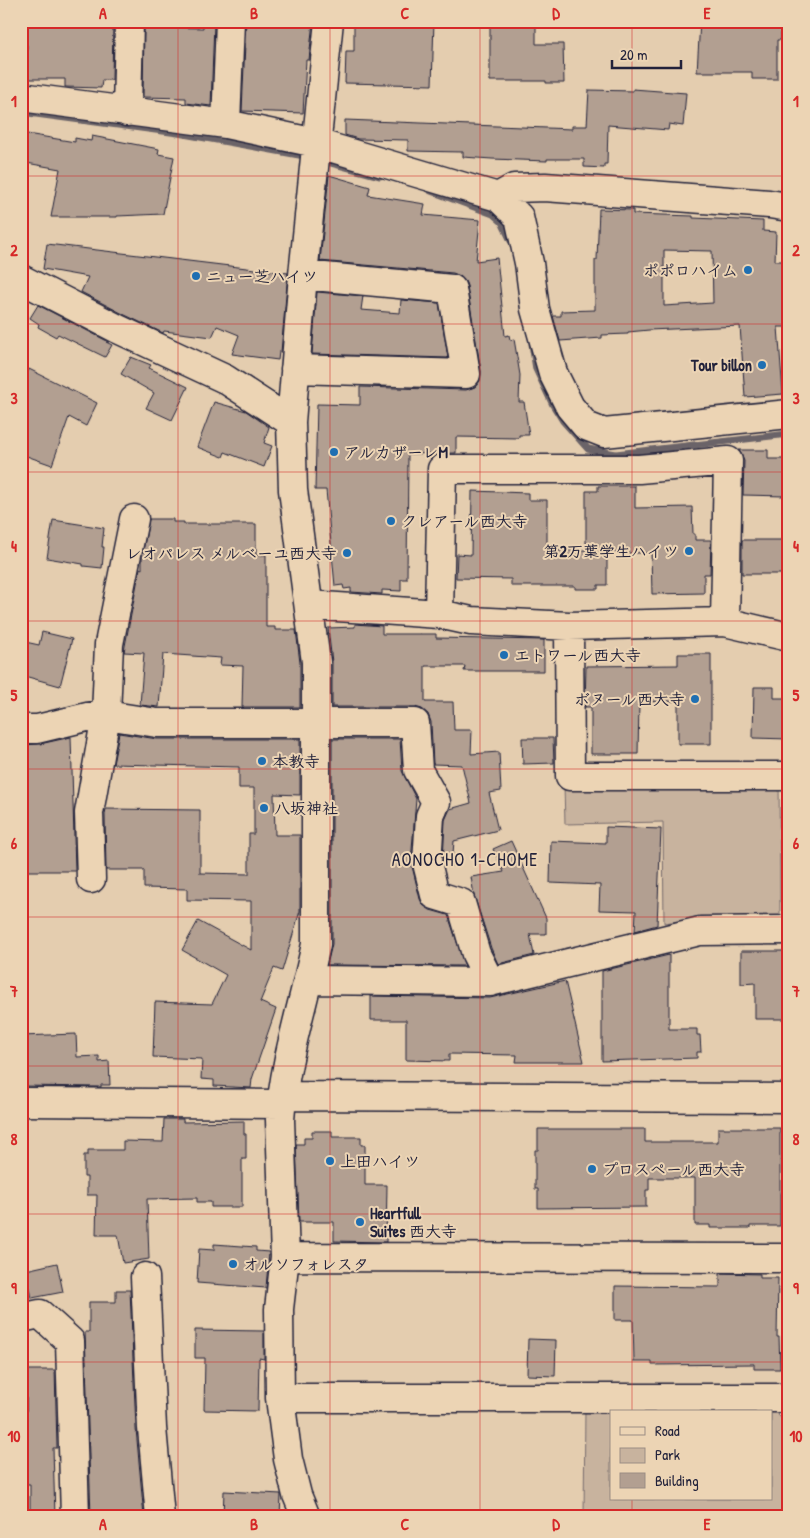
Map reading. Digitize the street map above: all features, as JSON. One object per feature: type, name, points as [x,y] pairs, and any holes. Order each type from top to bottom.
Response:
[{"type":"street","points":[[127,112],[130,21]]},
{"type":"street","points":[[226,124],[230,21]]},
{"type":"street","points":[[306,1517],[297,1495],[288,1459],[280,1398],[279,1309],[285,1257],[280,1120],[292,1040],[316,944],[316,662],[293,490],[292,422],[302,274],[328,21]]},
{"type":"street","points":[[21,97],[226,124],[316,143],[498,197],[519,217],[536,310],[553,373],[570,406],[586,426],[604,433],[789,414]]},
{"type":"street","points":[[498,197],[514,188],[545,187],[789,207]]},
{"type":"street","points":[[295,368],[466,374],[452,290],[302,274]]},
{"type":"street","points":[[21,279],[118,329],[225,379],[292,422]]},
{"type":"street","points":[[439,614],[442,470],[639,469],[728,461],[725,622]]},
{"type":"street","points":[[91,879],[89,813],[106,715],[108,644],[134,519]]},
{"type":"street","points":[[309,604],[439,614],[471,621],[569,626],[725,622],[789,637]]},
{"type":"street","points":[[569,626],[570,776],[789,776]]},
{"type":"street","points":[[21,729],[37,729],[87,717],[106,715],[157,724],[415,723],[418,770],[436,802],[430,816],[427,863],[435,895],[461,903],[476,954],[490,982]]},
{"type":"street","points":[[308,980],[490,982],[700,931],[789,930]]},
{"type":"street","points":[[21,1102],[789,1098]]},
{"type":"street","points":[[285,1257],[789,1258]]},
{"type":"street","points":[[145,1277],[152,1428],[160,1517]]},
{"type":"street","points":[[21,1318],[40,1314],[70,1341],[75,1517]]},
{"type":"street","points":[[280,1398],[789,1398]]},
{"type":"green space","points":[[779,781],[780,916],[686,920],[664,923],[663,822],[565,824],[564,785]]},
{"type":"green space","points":[[585,1408],[772,1409],[786,1423],[785,1517],[584,1517]]},
{"type":"building","points":[[23,21],[113,21],[112,80],[102,80],[101,88],[65,87],[65,79],[26,79],[27,45],[23,45]]},
{"type":"building","points":[[246,21],[313,21],[309,60],[306,60],[303,113],[242,111]]},
{"type":"building","points":[[354,21],[434,21],[432,85],[345,83],[346,51],[354,51]]},
{"type":"building","points":[[490,21],[536,21],[536,44],[563,44],[564,83],[546,83],[546,81],[490,81]]},
{"type":"building","points":[[700,21],[781,21],[781,40],[777,40],[777,79],[752,79],[752,72],[697,72]]},
{"type":"building","points":[[203,22],[214,22],[211,106],[186,103],[186,98],[143,97],[144,27],[203,28]]},
{"type":"building","points":[[633,89],[686,93],[683,126],[669,124],[668,130],[608,125],[607,164],[604,164],[604,168],[584,167],[584,159],[547,159],[547,161],[492,159],[463,157],[463,152],[408,151],[408,140],[358,139],[345,135],[345,120],[572,129],[572,126],[587,126],[589,90],[633,91]]},
{"type":"building","points":[[21,133],[75,142],[75,138],[91,141],[92,136],[159,149],[158,154],[174,157],[163,214],[117,217],[51,217],[60,169],[21,162]]},
{"type":"building","points":[[329,175],[370,187],[368,195],[425,204],[423,215],[480,220],[476,261],[497,258],[505,336],[509,335],[510,340],[514,339],[520,375],[519,402],[524,402],[529,435],[519,435],[519,438],[456,437],[456,453],[408,454],[407,579],[401,579],[401,591],[382,590],[382,594],[351,592],[351,588],[344,589],[343,585],[335,586],[326,490],[315,490],[317,404],[360,405],[360,387],[466,390],[475,387],[480,381],[481,371],[467,286],[460,276],[453,273],[320,261]]},
{"type":"building","points":[[599,209],[633,210],[633,214],[763,221],[763,231],[776,232],[775,261],[784,261],[784,299],[789,299],[789,327],[778,327],[783,394],[745,397],[740,326],[649,330],[628,332],[628,334],[602,335],[602,338],[560,341],[553,316],[561,316],[561,311],[595,310],[595,260],[597,260]],"holes":[[[664,250],[712,251],[713,303],[664,306]]]},
{"type":"building","points":[[47,244],[288,273],[281,352],[279,352],[278,360],[232,354],[239,335],[217,326],[212,337],[164,331],[163,333],[125,315],[81,292],[88,277],[43,269]]},
{"type":"building","points":[[317,292],[363,296],[361,310],[400,313],[401,300],[439,303],[448,358],[312,354]]},
{"type":"building","points":[[38,305],[109,342],[106,342],[112,345],[105,357],[58,334],[56,337],[38,327],[39,324],[30,318]]},
{"type":"building","points":[[131,357],[151,365],[149,368],[188,387],[172,420],[146,408],[154,393],[121,374]]},
{"type":"building","points":[[29,369],[97,403],[86,426],[69,417],[52,465],[21,454],[21,386]]},
{"type":"building","points":[[214,402],[246,411],[269,427],[264,443],[272,446],[264,467],[225,452],[223,457],[197,447]]},
{"type":"building","points":[[739,450],[768,450],[768,459],[786,459],[785,496],[743,495],[744,461]]},
{"type":"building","points":[[598,486],[635,486],[635,508],[692,507],[695,540],[711,540],[710,574],[704,574],[704,593],[652,594],[651,553],[607,553],[607,585],[598,585],[598,589],[575,589],[575,586],[511,586],[511,579],[456,578],[457,554],[471,555],[472,491],[528,493],[528,500],[547,500],[547,551],[586,550],[586,491],[598,491]]},
{"type":"building","points":[[149,519],[173,519],[173,522],[184,522],[184,524],[256,524],[256,555],[266,555],[266,627],[275,627],[275,630],[296,630],[300,663],[300,707],[242,707],[243,666],[220,665],[221,658],[163,654],[159,707],[140,705],[144,653],[124,652],[140,568],[142,569],[142,556]]},
{"type":"building","points":[[53,520],[104,528],[102,568],[47,558]]},
{"type":"building","points":[[742,540],[784,540],[783,574],[742,574]]},
{"type":"building","points":[[355,624],[382,626],[382,634],[436,634],[436,638],[544,640],[544,671],[464,671],[465,666],[425,666],[425,702],[453,702],[454,730],[472,730],[471,754],[499,752],[501,791],[489,793],[498,830],[454,841],[452,866],[444,865],[443,862],[445,820],[450,809],[471,803],[462,765],[433,764],[431,722],[428,714],[422,709],[415,707],[332,707],[332,662],[328,628],[355,627]]},
{"type":"building","points":[[42,632],[72,639],[60,686],[21,675],[21,641],[39,645]]},
{"type":"building","points":[[678,654],[711,654],[711,744],[678,744],[678,701],[639,702],[638,754],[591,754],[591,707],[585,707],[586,666],[678,665]]},
{"type":"building","points":[[754,687],[774,687],[774,698],[789,698],[789,739],[753,738]]},
{"type":"building","points":[[119,733],[157,739],[300,739],[300,795],[274,794],[275,835],[300,835],[300,911],[282,971],[274,968],[260,1002],[276,1009],[252,1079],[251,1088],[214,1086],[214,1080],[201,1079],[202,1059],[153,1057],[155,1002],[212,1004],[226,975],[182,950],[198,921],[251,950],[251,901],[187,900],[187,889],[144,888],[144,870],[106,870],[105,814],[106,809],[200,810],[200,873],[249,874],[249,834],[254,834],[254,788],[239,788],[239,767],[113,764]]},
{"type":"building","points":[[71,737],[75,871],[21,871],[21,745],[40,744]]},
{"type":"building","points":[[522,738],[553,738],[554,763],[523,764]]},
{"type":"building","points":[[332,739],[400,739],[402,771],[416,799],[411,862],[420,899],[423,905],[430,910],[448,915],[465,966],[327,965],[332,944]]},
{"type":"building","points":[[606,827],[661,829],[657,925],[635,931],[636,911],[599,910],[600,885],[550,883],[551,841],[606,843]]},
{"type":"building","points":[[511,841],[546,918],[546,934],[530,934],[534,955],[498,964],[474,895],[471,877],[504,872],[493,849]]},
{"type":"building","points":[[741,951],[789,951],[789,1019],[755,1019],[755,983],[741,984]]},
{"type":"building","points":[[669,955],[669,1029],[697,1029],[697,1035],[700,1035],[701,1052],[697,1052],[697,1058],[602,1061],[602,971]]},
{"type":"building","points":[[565,981],[584,1062],[516,1062],[517,1055],[449,1054],[449,1061],[406,1060],[406,1020],[371,1020],[371,996],[490,998]]},
{"type":"building","points":[[76,1034],[77,1057],[99,1056],[99,1062],[109,1061],[110,1085],[101,1085],[101,1087],[21,1086],[21,1036]]},
{"type":"building","points":[[164,1119],[183,1119],[183,1122],[244,1121],[246,1159],[242,1159],[242,1207],[211,1207],[211,1202],[197,1202],[197,1198],[147,1199],[149,1259],[123,1263],[118,1235],[96,1235],[97,1195],[87,1195],[87,1177],[84,1177],[84,1155],[88,1155],[88,1150],[123,1150],[123,1141],[163,1142]]},
{"type":"building","points":[[718,1128],[780,1128],[780,1226],[710,1228],[710,1225],[695,1225],[695,1178],[649,1178],[649,1190],[646,1190],[646,1207],[538,1208],[538,1189],[535,1189],[535,1150],[538,1150],[538,1129],[645,1129],[645,1142],[718,1142]]},
{"type":"building","points":[[312,1131],[332,1131],[332,1137],[361,1137],[361,1145],[365,1145],[365,1185],[387,1185],[386,1242],[334,1241],[334,1222],[299,1222],[296,1144],[304,1144],[304,1138],[312,1138]]},
{"type":"building","name":"オルソフォレスタ","points":[[214,1244],[256,1247],[256,1251],[269,1252],[266,1288],[197,1283],[199,1249],[214,1250]]},
{"type":"building","points":[[57,1263],[63,1292],[32,1298],[26,1270]]},
{"type":"building","points":[[720,1273],[760,1274],[760,1278],[778,1278],[777,1337],[779,1337],[780,1369],[754,1369],[754,1364],[652,1365],[652,1362],[634,1362],[633,1320],[615,1320],[615,1286],[720,1287]]},
{"type":"building","points":[[116,1290],[130,1290],[136,1429],[144,1517],[91,1517],[85,1332],[89,1332],[89,1302],[116,1302]]},
{"type":"building","points":[[195,1330],[264,1331],[264,1359],[259,1358],[258,1411],[204,1410],[205,1358],[195,1358]]},
{"type":"building","points":[[528,1339],[556,1340],[555,1376],[527,1375]]},
{"type":"building","points":[[26,1370],[55,1370],[57,1448],[53,1448],[55,1517],[30,1517],[30,1484],[25,1484],[24,1458],[27,1458]]},
{"type":"building","points":[[224,1491],[281,1494],[280,1517],[223,1517]]},
{"type":"waterway","points":[[21,112],[178,133],[310,157]]},
{"type":"waterway","points":[[320,160],[380,176]]},
{"type":"waterway","points":[[431,191],[493,214],[502,222],[511,241]]},
{"type":"waterway","points":[[532,344],[536,369],[553,405],[563,421],[588,449],[616,454],[789,434]]},
{"type":"place","name":"ポポロハイム","points":[[748,270]]},
{"type":"place","name":"ニュー芝ハイツ","points":[[196,276]]},
{"type":"place","name":"Tour billon","points":[[762,365]]},
{"type":"place","name":"アルカザーレM","points":[[334,452]]},
{"type":"place","name":"クレアール西大寺","points":[[391,521]]},
{"type":"place","name":"第2万葉学生ハイツ","points":[[689,551]]},
{"type":"place","name":"レオパレス メルベーユ西大寺","points":[[347,553]]},
{"type":"place","name":"エトワール西大寺","points":[[504,655]]},
{"type":"place","name":"ボヌール西大寺","points":[[695,699]]},
{"type":"place","name":"本教寺","points":[[262,761]]},
{"type":"place","name":"八坂神社","points":[[264,808]]},
{"type":"place","name":"上田ハイツ","points":[[330,1161]]},
{"type":"place","name":"プロスペール西大寺","points":[[592,1169]]},
{"type":"place","name":"Heartfull Suites 西大寺","points":[[360,1222]]},
{"type":"place","name":"オルソフォレスタ","points":[[233,1264]]},
{"type":"district","name":"AONOCHO 1-CHOME","points":[[465,859]]}]
